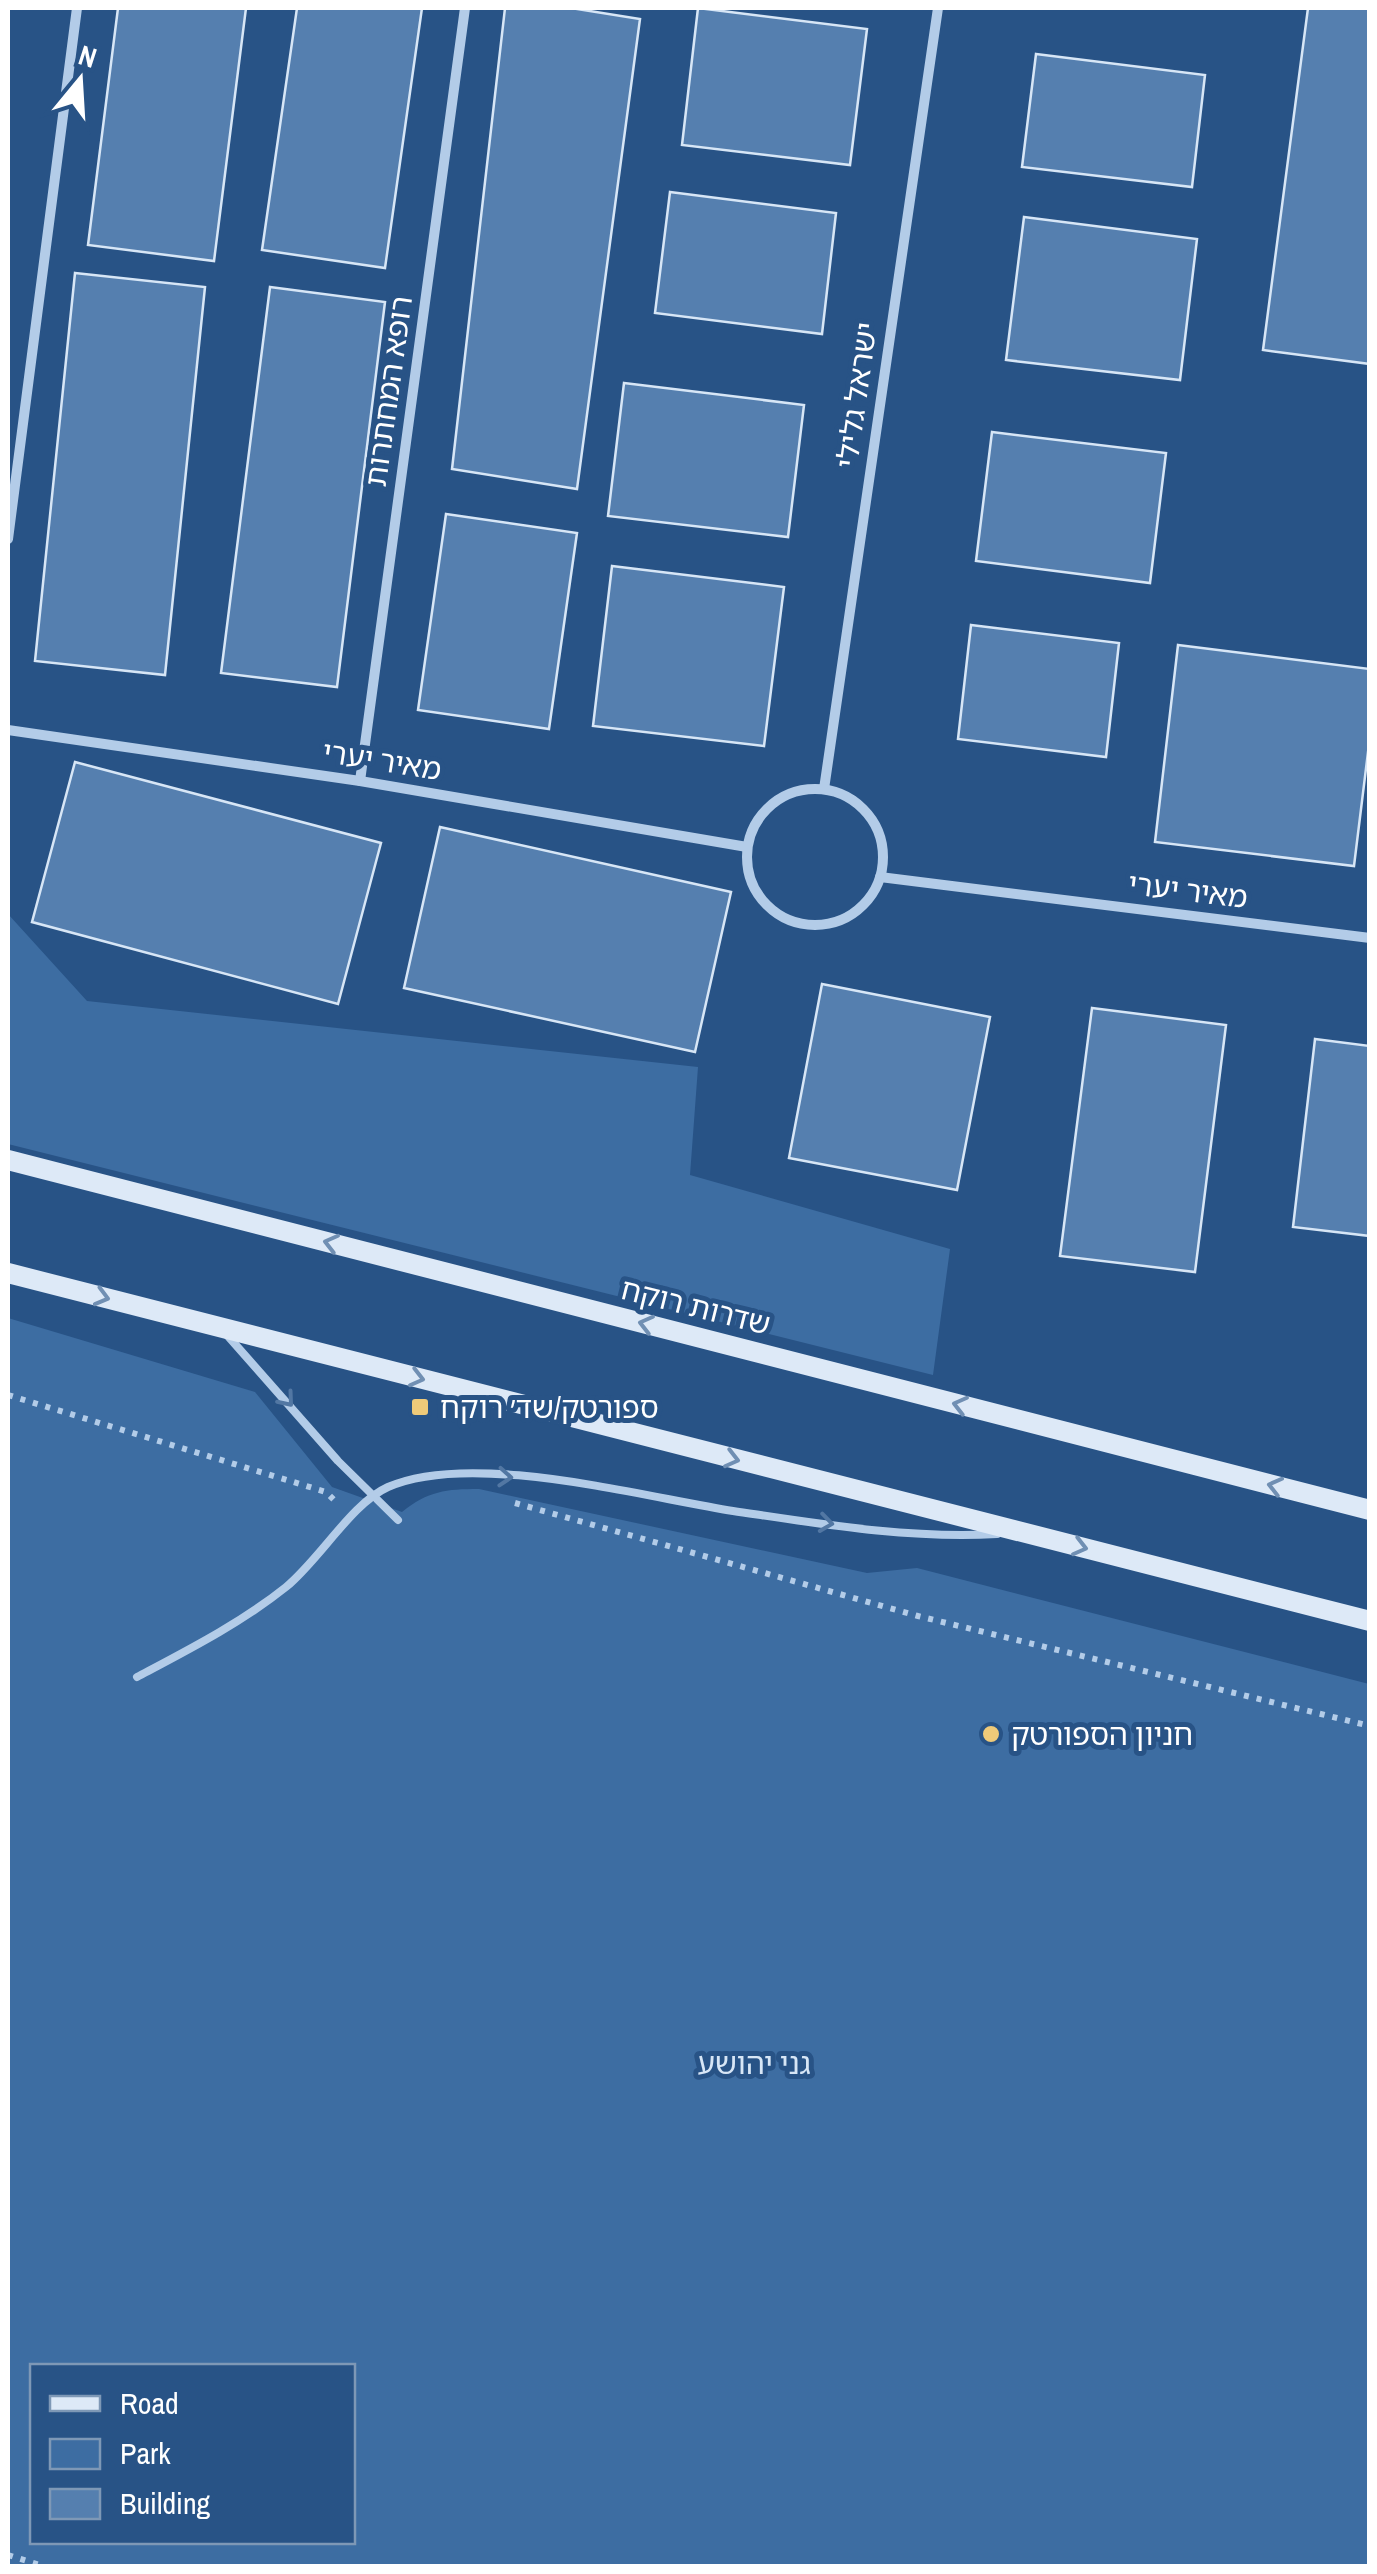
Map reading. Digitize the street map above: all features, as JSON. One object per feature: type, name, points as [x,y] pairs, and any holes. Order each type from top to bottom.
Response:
[{"type":"main road","name":"שדרות רוקח","points":[[8,1160],[1370,1510]]},
{"type":"main road","points":[[8,1273],[1370,1621]]},
{"type":"street","points":[[8,539],[77,8]]},
{"type":"street","name":"רופא המחתרות","points":[[360,781],[465,8]]},
{"type":"street","name":"ישראל גלילי","points":[[824,789],[938,8]]},
{"type":"street","name":"מאיר יערי","points":[[8,730],[360,781],[747,847]]},
{"type":"street","points":[[824,789],[846,796],[866,811],[880,842],[880,877],[854,913],[834,922],[790,920],[770,908],[756,890],[748,870],[747,847],[759,818],[782,796],[824,789]]},
{"type":"street","name":"מאיר יערי","points":[[880,877],[1370,938]]},
{"type":"lane","points":[[220,1328],[338,1461],[375,1493],[398,1520]]},
{"type":"lane","points":[[137,1677],[241,1619],[286,1587],[320,1556],[375,1493],[393,1484],[447,1474],[601,1485],[730,1510],[932,1538],[1022,1532]]},
{"type":"path","points":[[8,1395],[326,1492],[352,1517]]},
{"type":"path","points":[[505,1500],[918,1616],[1370,1726]]},
{"type":"path","points":[[8,2555],[43,2566]]},
{"type":"green space","points":[[8,914],[87,1001],[698,1067],[690,1175],[950,1249],[933,1375],[8,1144]]},
{"type":"green space","name":"גני יהושע","points":[[8,1318],[255,1392],[332,1487],[402,1512],[438,1493],[479,1489],[867,1573],[917,1568],[1369,1684],[1369,2566],[8,2566]]},
{"type":"building","points":[[118,8],[246,8],[214,261],[88,245]]},
{"type":"building","points":[[297,8],[422,8],[385,268],[262,250]]},
{"type":"building","points":[[505,8],[571,8],[640,19],[577,489],[452,469]]},
{"type":"building","points":[[698,8],[867,29],[850,165],[682,145]]},
{"type":"building","points":[[1308,8],[1370,8],[1370,364],[1263,350]]},
{"type":"building","points":[[1036,54],[1205,75],[1192,187],[1022,167]]},
{"type":"building","points":[[670,192],[836,213],[822,334],[655,313]]},
{"type":"building","points":[[1024,217],[1197,239],[1180,380],[1006,360]]},
{"type":"building","points":[[75,273],[205,287],[165,675],[35,661]]},
{"type":"building","points":[[270,287],[385,302],[337,687],[221,673]]},
{"type":"building","points":[[624,383],[804,405],[788,537],[608,516]]},
{"type":"building","points":[[992,432],[1166,453],[1150,583],[976,561]]},
{"type":"building","points":[[446,514],[577,533],[549,729],[418,710]]},
{"type":"building","points":[[612,566],[784,587],[764,746],[593,726]]},
{"type":"building","points":[[971,625],[1119,643],[1106,757],[958,739]]},
{"type":"building","points":[[1178,645],[1370,669],[1370,736],[1354,866],[1155,842]]},
{"type":"building","points":[[75,762],[381,843],[338,1004],[32,922]]},
{"type":"building","points":[[440,827],[731,892],[695,1052],[404,988]]},
{"type":"building","points":[[822,984],[990,1017],[957,1190],[789,1158]]},
{"type":"building","points":[[1092,1008],[1226,1025],[1195,1272],[1060,1256]]},
{"type":"building","points":[[1315,1039],[1370,1046],[1370,1236],[1293,1227]]},
{"type":"place","name":"ספורטק/שד׳ רוקח","points":[[420,1407]]},
{"type":"place","name":"חניון הספורטק","points":[[991,1734]]}]
